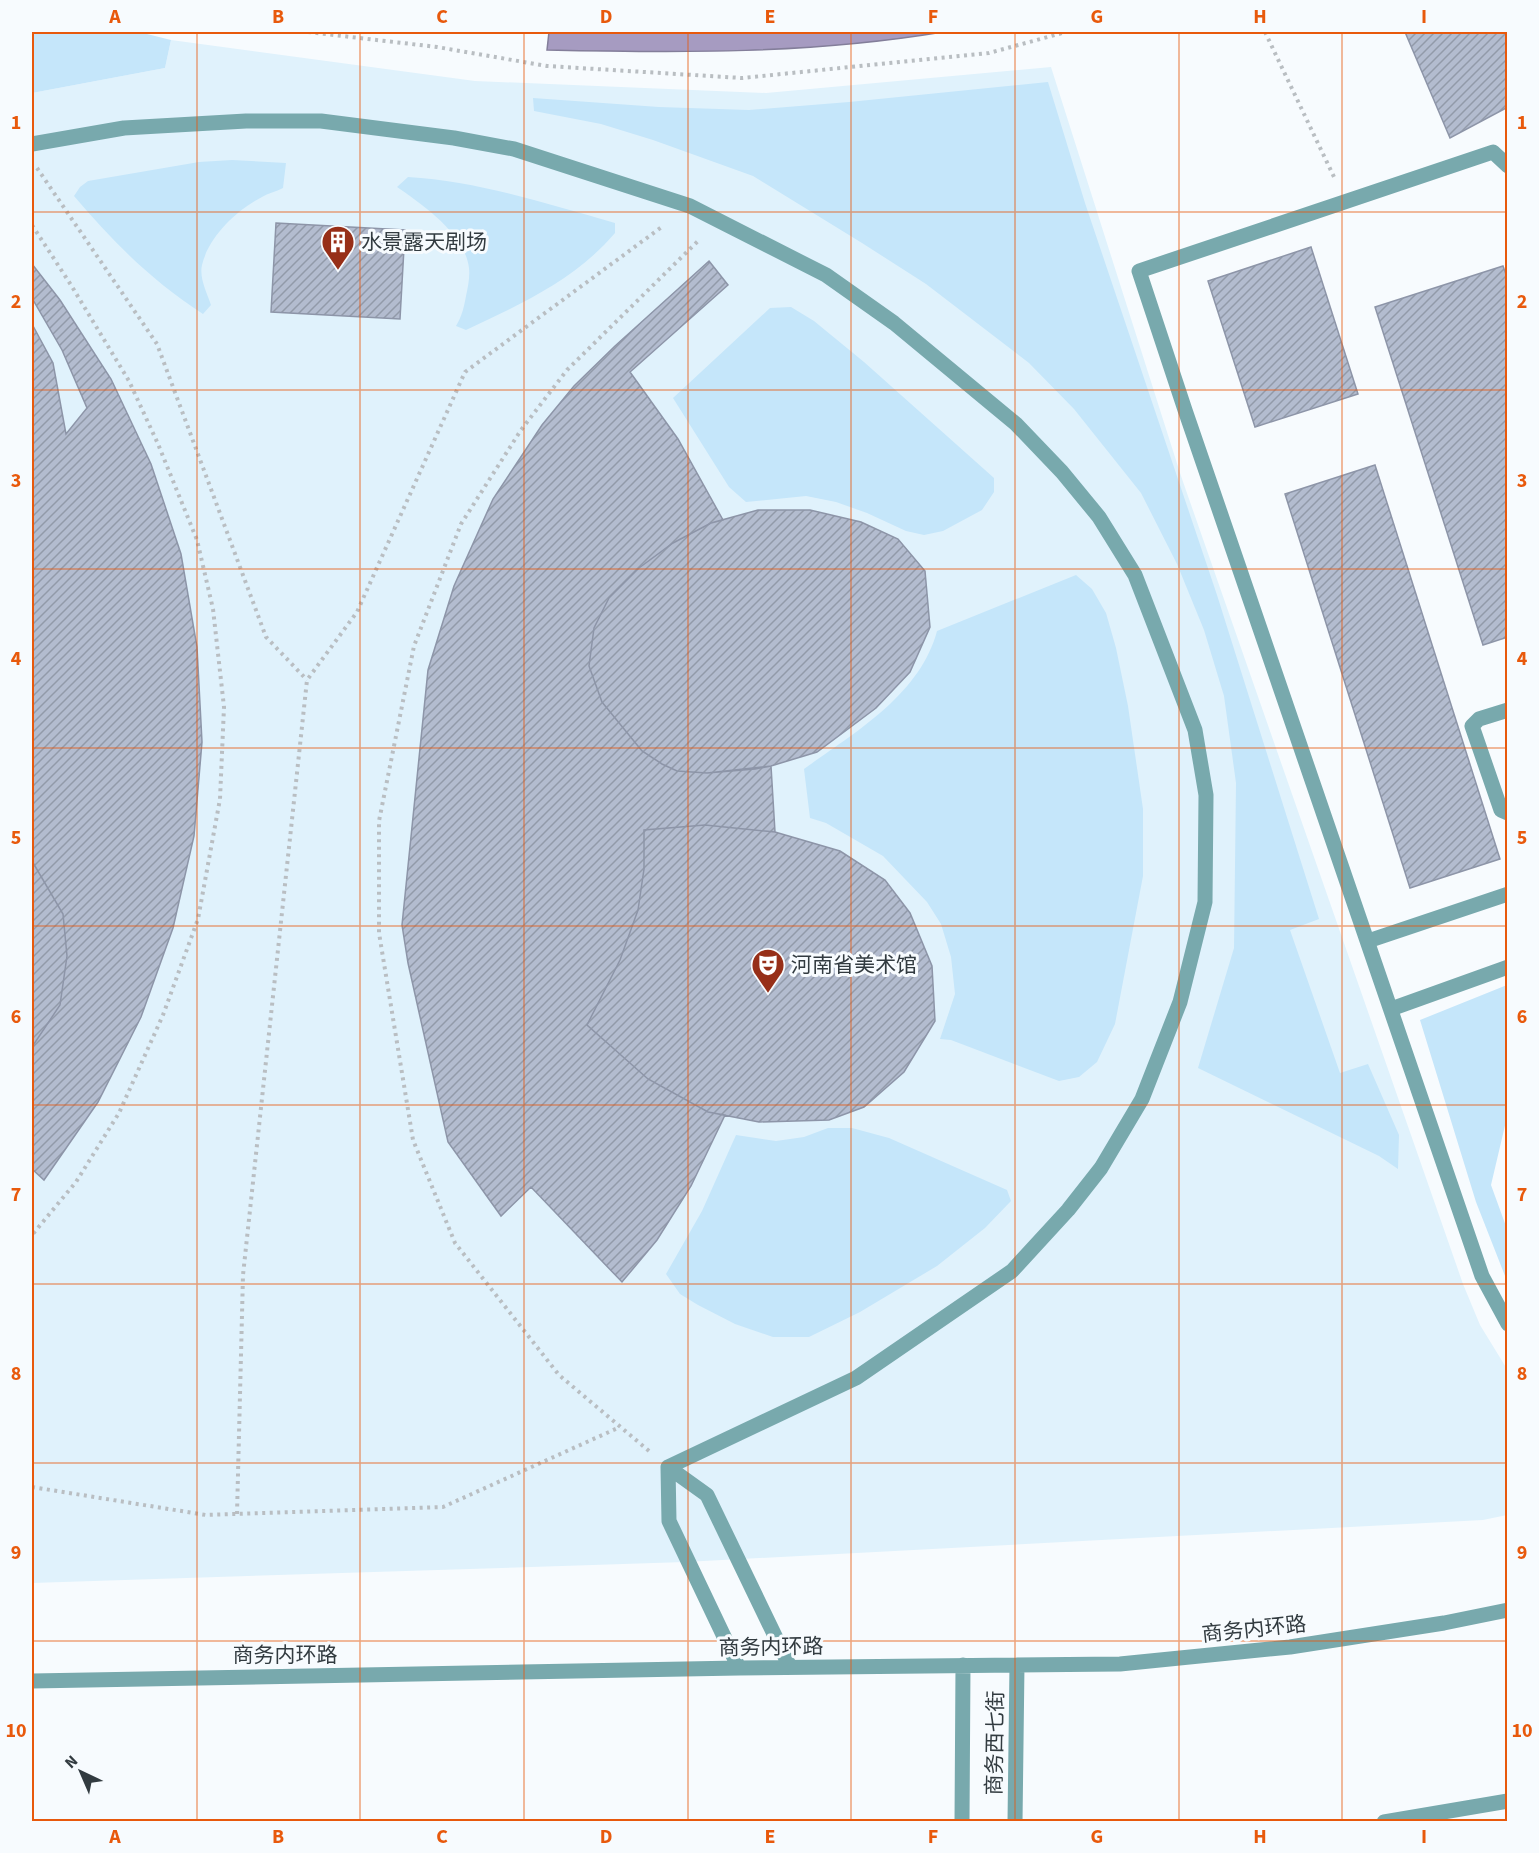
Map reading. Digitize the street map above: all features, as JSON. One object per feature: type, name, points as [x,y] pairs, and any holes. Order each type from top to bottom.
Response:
[{"type":"street","points":[[32,144],[124,128],[246,121],[321,121],[454,138],[514,149],[690,206],[826,275],[894,323],[1016,424],[1062,472],[1099,517],[1135,575],[1195,729],[1206,795],[1205,902],[1180,1002],[1142,1099],[1101,1168],[1068,1210],[1012,1271],[855,1378],[668,1467]]},
{"type":"street","points":[[1508,166],[1492,152],[1139,270],[1482,1276],[1508,1324]]},
{"type":"street","points":[[1508,710],[1479,719],[1472,726],[1502,810],[1508,813]]},
{"type":"street","points":[[1368,941],[1508,894]]},
{"type":"street","points":[[1391,1009],[1508,967]]},
{"type":"street","points":[[668,1467],[707,1495],[790,1668]]},
{"type":"street","points":[[668,1467],[669,1521],[739,1668]]},
{"type":"street","name":"商务内环路","points":[[32,1681],[739,1668],[1120,1664],[1290,1647],[1444,1623],[1508,1610]]},
{"type":"street","name":"商务西七街","points":[[962,1821],[963,1665]]},
{"type":"street","name":"商务西七街","points":[[1015,1821],[1017,1665]]},
{"type":"street","points":[[1384,1821],[1508,1801]]},
{"type":"path","points":[[308,32],[437,47],[547,66],[742,78],[989,53],[1066,32]]},
{"type":"path","points":[[1265,32],[1346,202]]},
{"type":"path","points":[[32,160],[157,344],[266,637],[307,680]]},
{"type":"path","points":[[237,1514],[243,1275],[307,680],[357,612],[465,372],[690,206]]},
{"type":"path","points":[[668,1467],[559,1376],[455,1243],[413,1140],[379,933],[379,821],[414,646],[461,524],[522,430],[567,370],[719,220]]},
{"type":"path","points":[[32,225],[129,381],[197,540],[213,609],[224,707],[220,799],[198,919],[171,994],[119,1113],[76,1182],[32,1235]]},
{"type":"path","points":[[32,1487],[206,1515],[443,1507],[620,1427]]},
{"type":"shaded area","points":[[32,32],[139,32],[171,40],[165,68],[32,93]]},
{"type":"shaded area","points":[[549,32],[943,32],[844,45],[647,52],[547,50]]},
{"type":"shaded area","points":[[171,40],[475,81],[766,93],[1051,67],[1181,476],[1463,1284],[1480,1325],[1507,1369],[1507,1515],[1483,1520],[685,1562],[32,1583],[32,93],[165,68]]},
{"type":"shaded area","points":[[1048,82],[1085,203],[1217,595],[1319,919],[1290,930],[1340,1073],[1368,1064],[1399,1135],[1398,1169],[1379,1156],[1198,1068],[1234,948],[1236,783],[1224,696],[1204,630],[1177,564],[1141,493],[1074,409],[1029,363],[926,284],[753,176],[601,124],[534,111],[533,98],[659,107],[749,110]]},
{"type":"shaded area","points":[[232,160],[286,163],[283,188],[253,202],[217,234],[206,254],[201,270],[211,305],[203,314],[134,260],[74,196],[88,181],[199,162]]},
{"type":"shaded area","points":[[408,177],[460,183],[538,201],[615,223],[615,233],[599,250],[565,277],[527,300],[466,330],[456,326],[460,319],[469,282],[466,255],[451,232],[441,222],[419,202],[397,187]]},
{"type":"shaded area","points":[[791,307],[814,321],[864,362],[994,478],[994,492],[982,510],[943,531],[924,535],[906,531],[836,502],[806,496],[746,502],[729,487],[673,398],[770,308]]},
{"type":"shaded area","points":[[1076,575],[1092,589],[1106,613],[1116,648],[1128,706],[1143,809],[1143,876],[1115,1024],[1097,1062],[1079,1077],[1059,1081],[951,1040],[940,1039],[955,994],[951,957],[941,924],[927,902],[883,856],[826,823],[810,818],[804,769],[864,726],[901,693],[928,654],[937,631]]},
{"type":"shaded area","points":[[1507,985],[1507,1117],[1491,1185],[1507,1229],[1507,1281],[1476,1202],[1420,1020]]},
{"type":"shaded area","points":[[828,1128],[852,1128],[889,1138],[1007,1190],[1011,1201],[985,1228],[937,1266],[860,1312],[809,1337],[773,1337],[735,1324],[680,1294],[666,1274],[702,1211],[736,1135],[776,1141],[804,1137]]},
{"type":"building","points":[[1405,32],[1508,32],[1508,107],[1450,138]]},
{"type":"building","name":"水景露天剧场","points":[[276,223],[405,230],[400,319],[271,312]]},
{"type":"building","points":[[1311,247],[1358,394],[1255,427],[1208,281]]},
{"type":"building","points":[[709,261],[728,285],[630,372],[678,439],[723,520],[711,523],[673,543],[639,568],[609,598],[594,628],[589,666],[602,702],[642,751],[662,764],[677,771],[707,773],[771,766],[775,832],[705,825],[644,830],[644,869],[638,910],[620,960],[587,1025],[648,1079],[708,1112],[725,1115],[691,1186],[657,1240],[622,1282],[531,1187],[501,1216],[448,1142],[408,963],[402,925],[428,670],[454,586],[493,499],[542,425],[574,386]]},
{"type":"building","points":[[32,264],[60,300],[111,379],[151,464],[181,554],[197,647],[202,742],[194,836],[173,928],[141,1017],[98,1102],[44,1180],[32,1169],[32,1047],[60,1005],[67,956],[63,914],[32,861],[32,324],[53,363],[66,434],[87,408],[62,350],[32,298]]},
{"type":"building","points":[[1503,266],[1508,280],[1508,637],[1483,645],[1375,307]]},
{"type":"building","points":[[1375,465],[1500,859],[1410,888],[1285,494]]},
{"type":"building","points":[[758,510],[810,510],[861,522],[898,539],[925,571],[930,627],[910,672],[876,708],[817,752],[755,769],[707,773],[677,771],[642,751],[602,702],[589,666],[594,628],[609,598],[639,568],[673,543],[711,523]]},
{"type":"building","name":"河南省美术馆","points":[[705,825],[775,832],[840,851],[885,880],[910,913],[932,966],[935,1021],[904,1072],[864,1107],[829,1120],[759,1122],[708,1112],[648,1079],[587,1025],[620,960],[638,910],[644,869],[644,830]]},
{"type":"building","points":[[32,861],[63,914],[67,956],[60,1005],[32,1047]]},
{"type":"place","name":"水景露天剧场","points":[[338,271]]},
{"type":"place","name":"河南省美术馆","points":[[768,994]]}]
